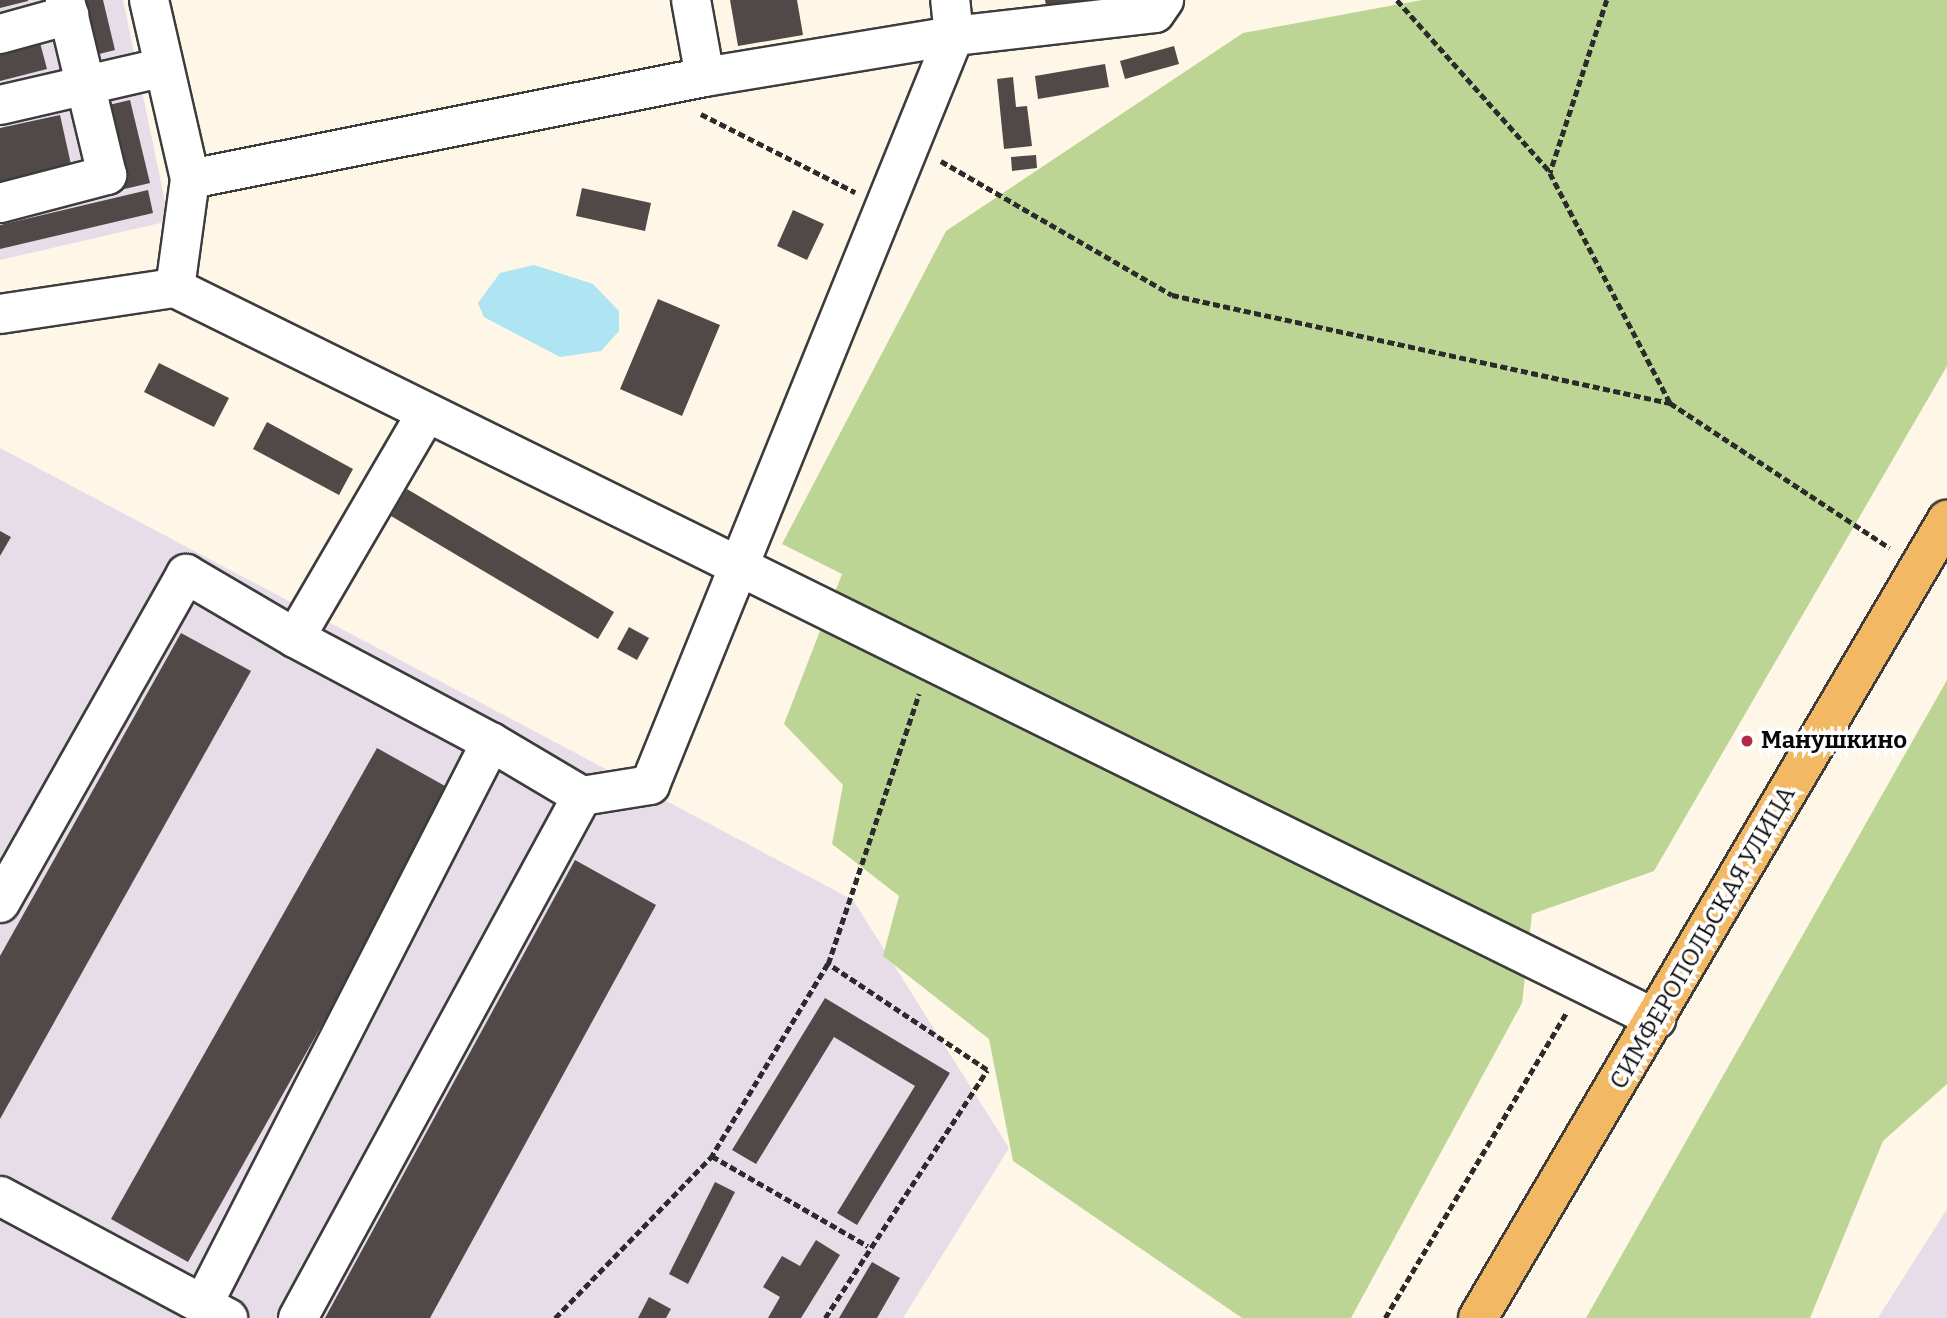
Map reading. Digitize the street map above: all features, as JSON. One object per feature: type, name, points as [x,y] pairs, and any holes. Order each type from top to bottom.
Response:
[{"type":"main road","name":"СИМФЕРОПОЛЬСКАЯ УЛИЦА","points":[[1478,1318],[1947,520]]},
{"type":"street","points":[[149,0],[190,179],[175,288]]},
{"type":"street","points":[[691,0],[702,95]]},
{"type":"street","points":[[190,179],[702,95],[952,18],[1155,13],[1164,0]]},
{"type":"street","points":[[0,34],[67,8],[88,85],[107,175],[0,203]]},
{"type":"street","points":[[0,903],[186,574],[295,638],[491,742],[582,796],[650,785],[911,143],[952,18]]},
{"type":"street","points":[[0,105],[164,67]]},
{"type":"street","points":[[0,314],[175,288],[736,568],[1656,1019]]},
{"type":"street","points":[[295,638],[426,414]]},
{"type":"street","points":[[0,1196],[216,1311],[491,742]]},
{"type":"street","points":[[298,1318],[582,796]]},
{"type":"path","points":[[1397,0],[1550,173],[1670,403]]},
{"type":"path","points":[[1550,173],[1608,0]]},
{"type":"path","points":[[702,95],[884,207]]},
{"type":"path","points":[[911,143],[1172,296],[1670,403],[1919,568]]},
{"type":"path","points":[[555,1318],[712,1156],[828,964],[929,662]]},
{"type":"path","points":[[825,1318],[868,1246],[987,1070],[828,964]]},
{"type":"path","points":[[1385,1318],[1585,982]]},
{"type":"path","points":[[712,1156],[868,1246]]},
{"type":"shaded area","points":[[0,0],[123,0],[169,221],[0,260]]},
{"type":"shaded area","points":[[0,448],[853,900],[1009,1148],[903,1318],[0,1318]]},
{"type":"shaded area","points":[[1947,1209],[1947,1318],[1878,1318]]},
{"type":"green space","points":[[1422,0],[1947,0],[1947,366],[1654,871],[1532,914],[1522,1003],[1351,1318],[1242,1318],[1013,1161],[989,1039],[883,956],[899,896],[832,844],[843,785],[784,724],[842,574],[782,544],[946,231],[1243,33]]},
{"type":"green space","points":[[1947,680],[1947,1084],[1883,1141],[1810,1318],[1586,1318]]},
{"type":"water","points":[[534,265],[593,284],[619,311],[619,331],[601,351],[560,357],[484,317],[478,303],[500,273]]},
{"type":"building","points":[[0,0],[28,0],[28,1],[0,8]]},
{"type":"building","points":[[66,0],[103,0],[115,50],[80,59]]},
{"type":"building","points":[[730,0],[797,0],[803,35],[738,46]]},
{"type":"building","points":[[1045,0],[1100,0],[1047,11]]},
{"type":"building","points":[[39,39],[47,69],[0,81],[0,49]]},
{"type":"building","points":[[1174,46],[1179,64],[1125,79],[1120,61]]},
{"type":"building","points":[[1105,64],[1109,87],[1038,99],[1035,76]]},
{"type":"building","points":[[1013,77],[1016,107],[1027,106],[1032,146],[1004,149],[997,79]]},
{"type":"building","points":[[130,100],[150,183],[116,191],[96,108]]},
{"type":"building","points":[[60,115],[72,169],[0,185],[0,128]]},
{"type":"building","points":[[1036,155],[1037,168],[1012,171],[1011,157]]},
{"type":"building","points":[[582,188],[651,203],[645,231],[576,216]]},
{"type":"building","points":[[148,190],[153,213],[0,249],[0,225]]},
{"type":"building","points":[[793,210],[824,224],[807,260],[777,246]]},
{"type":"building","points":[[658,299],[720,325],[682,416],[620,389]]},
{"type":"building","points":[[159,363],[229,398],[214,427],[144,392]]},
{"type":"building","points":[[267,422],[353,469],[339,495],[253,449]]},
{"type":"building","points":[[407,489],[614,612],[598,639],[391,516]]},
{"type":"building","points":[[0,531],[11,537],[0,556]]},
{"type":"building","points":[[629,627],[649,638],[637,660],[617,649]]},
{"type":"building","points":[[181,633],[251,671],[0,1119],[0,956]]},
{"type":"building","points":[[377,748],[454,791],[188,1262],[111,1219]]},
{"type":"building","points":[[575,860],[656,905],[430,1318],[325,1318]]},
{"type":"building","points":[[825,998],[950,1073],[857,1225],[837,1213],[915,1086],[834,1037],[756,1164],[732,1150]]},
{"type":"building","points":[[715,1182],[735,1192],[688,1284],[669,1274]]},
{"type":"building","points":[[816,1240],[840,1255],[801,1318],[768,1318],[780,1297],[763,1287],[782,1256],[800,1266]]},
{"type":"building","points":[[872,1262],[900,1278],[877,1318],[839,1318]]},
{"type":"building","points":[[649,1297],[671,1309],[666,1318],[638,1318]]},
{"type":"place","name":"Манушкино","points":[[1747,741]]}]
